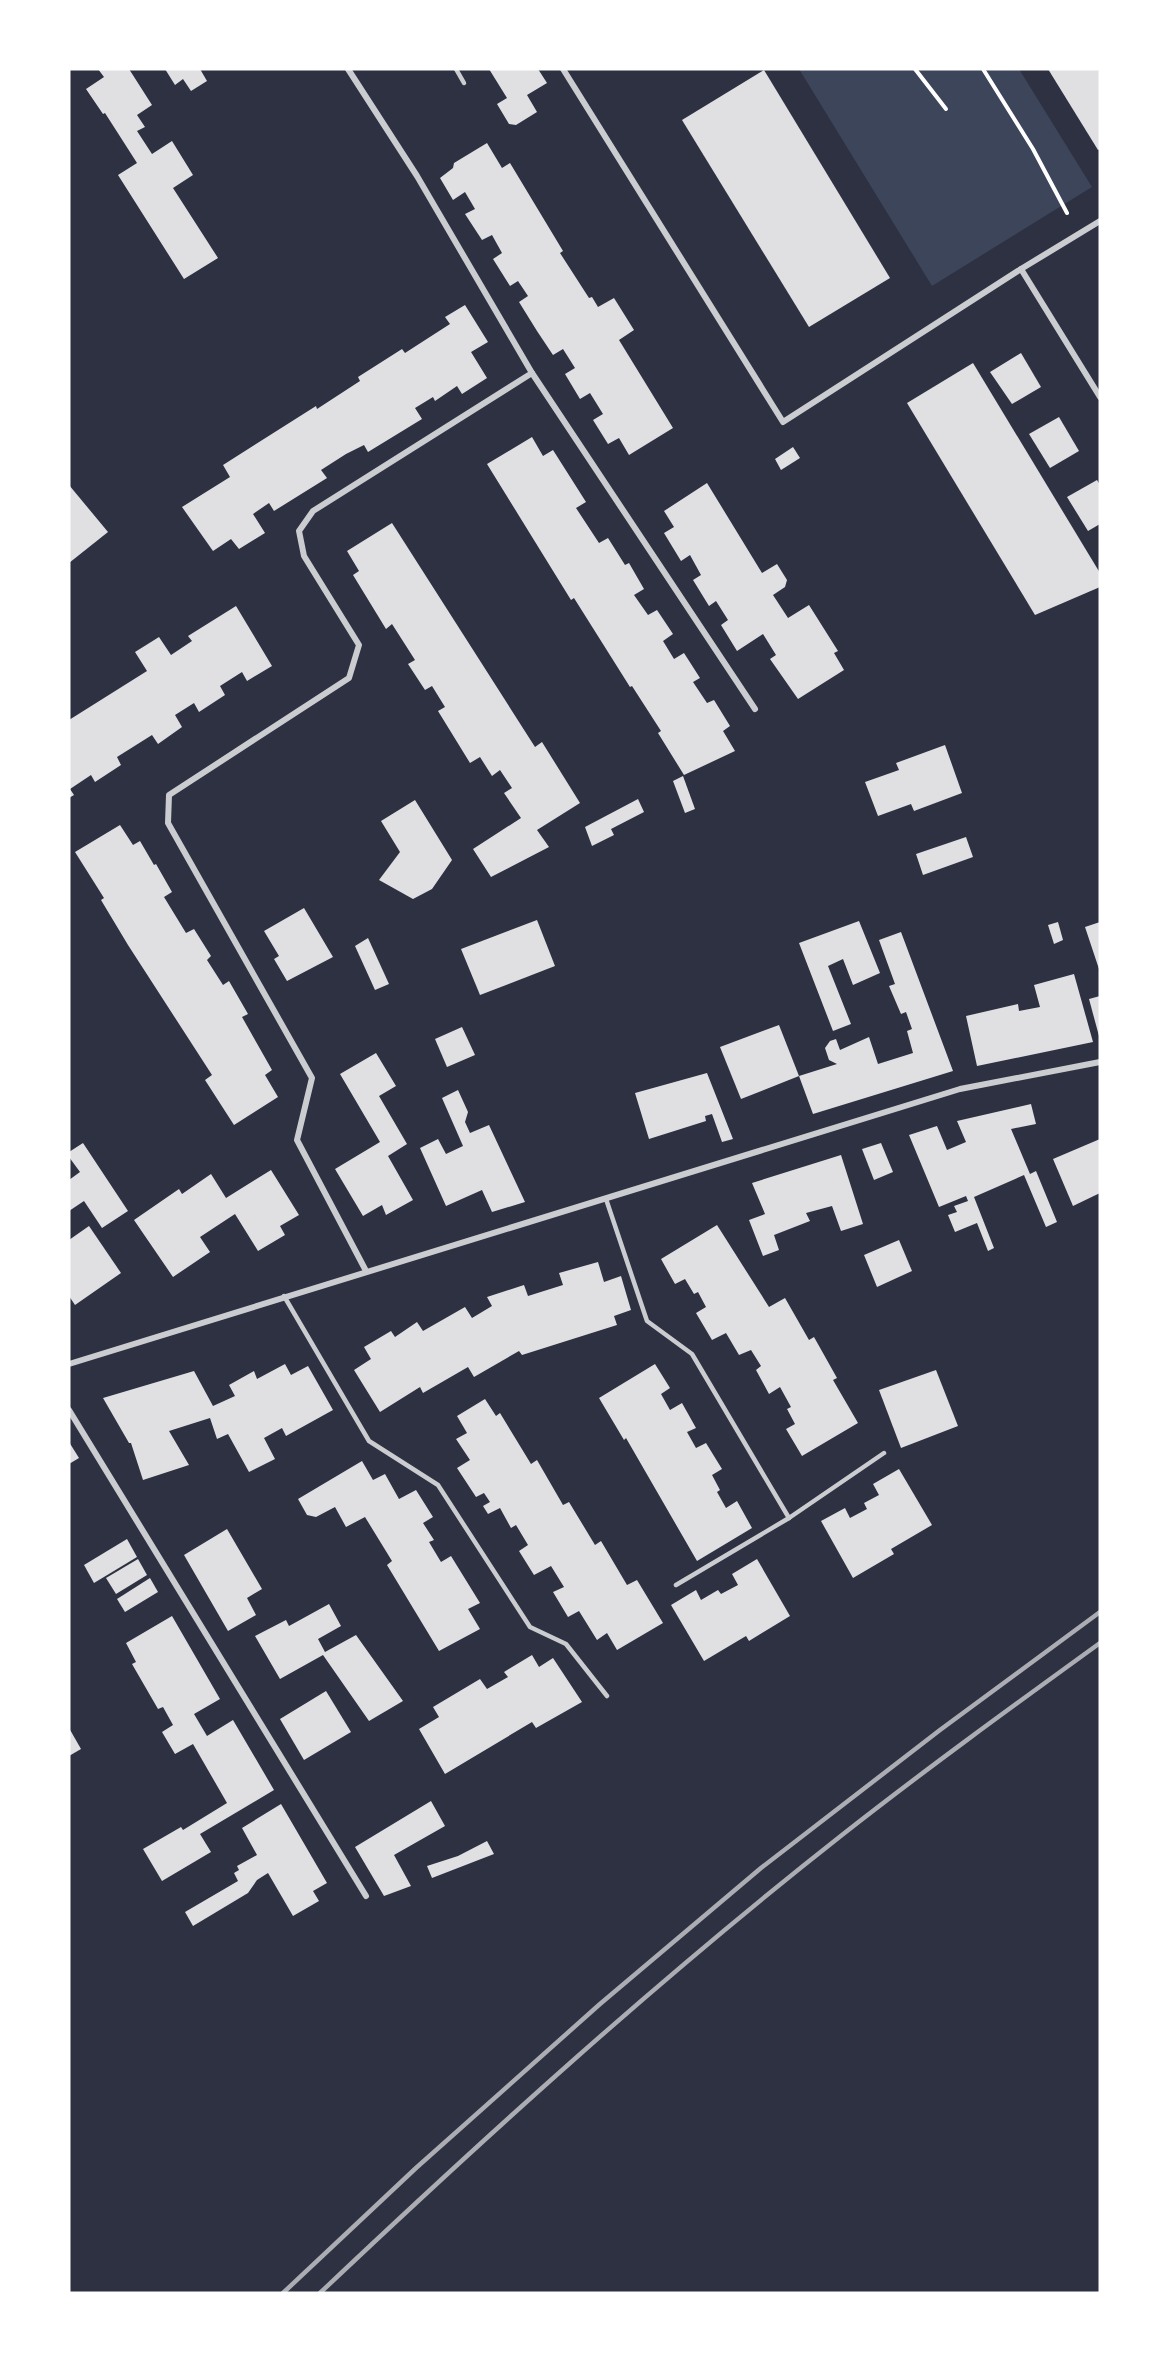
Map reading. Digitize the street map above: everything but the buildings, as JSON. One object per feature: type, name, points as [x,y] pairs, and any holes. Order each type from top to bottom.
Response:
[{"type":"street","points":[[348,69],[417,176],[532,373],[755,709]]},
{"type":"street","points":[[563,69],[783,422],[1100,221]]},
{"type":"street","points":[[1021,269],[1100,397]]},
{"type":"street","points":[[366,1272],[297,1140],[312,1078],[168,823],[169,795],[350,678],[359,645],[304,556],[299,531],[313,511],[532,373]]},
{"type":"street","points":[[69,1364],[960,1089],[1100,1062]]},
{"type":"street","points":[[69,1410],[366,1896]]},
{"type":"lane","points":[[456,69],[465,83]]},
{"type":"lane","points":[[606,1198],[647,1321],[692,1354],[789,1518]]},
{"type":"lane","points":[[284,1296],[369,1441],[438,1485],[530,1627],[566,1644],[607,1696]]},
{"type":"lane","points":[[676,1585],[789,1518],[884,1453]]},
{"type":"path","points":[[915,69],[946,109]]},
{"type":"path","points":[[983,69],[1033,149],[1078,235]]},
{"type":"shaded area","points":[[799,69],[1019,69],[1092,187],[932,286]]},
{"type":"railway","points":[[283,2293],[416,2168],[600,2004],[761,1868],[940,1730],[1100,1612]]},
{"type":"railway","points":[[320,2293],[576,2058],[774,1889],[874,1810],[1100,1643]]}]
